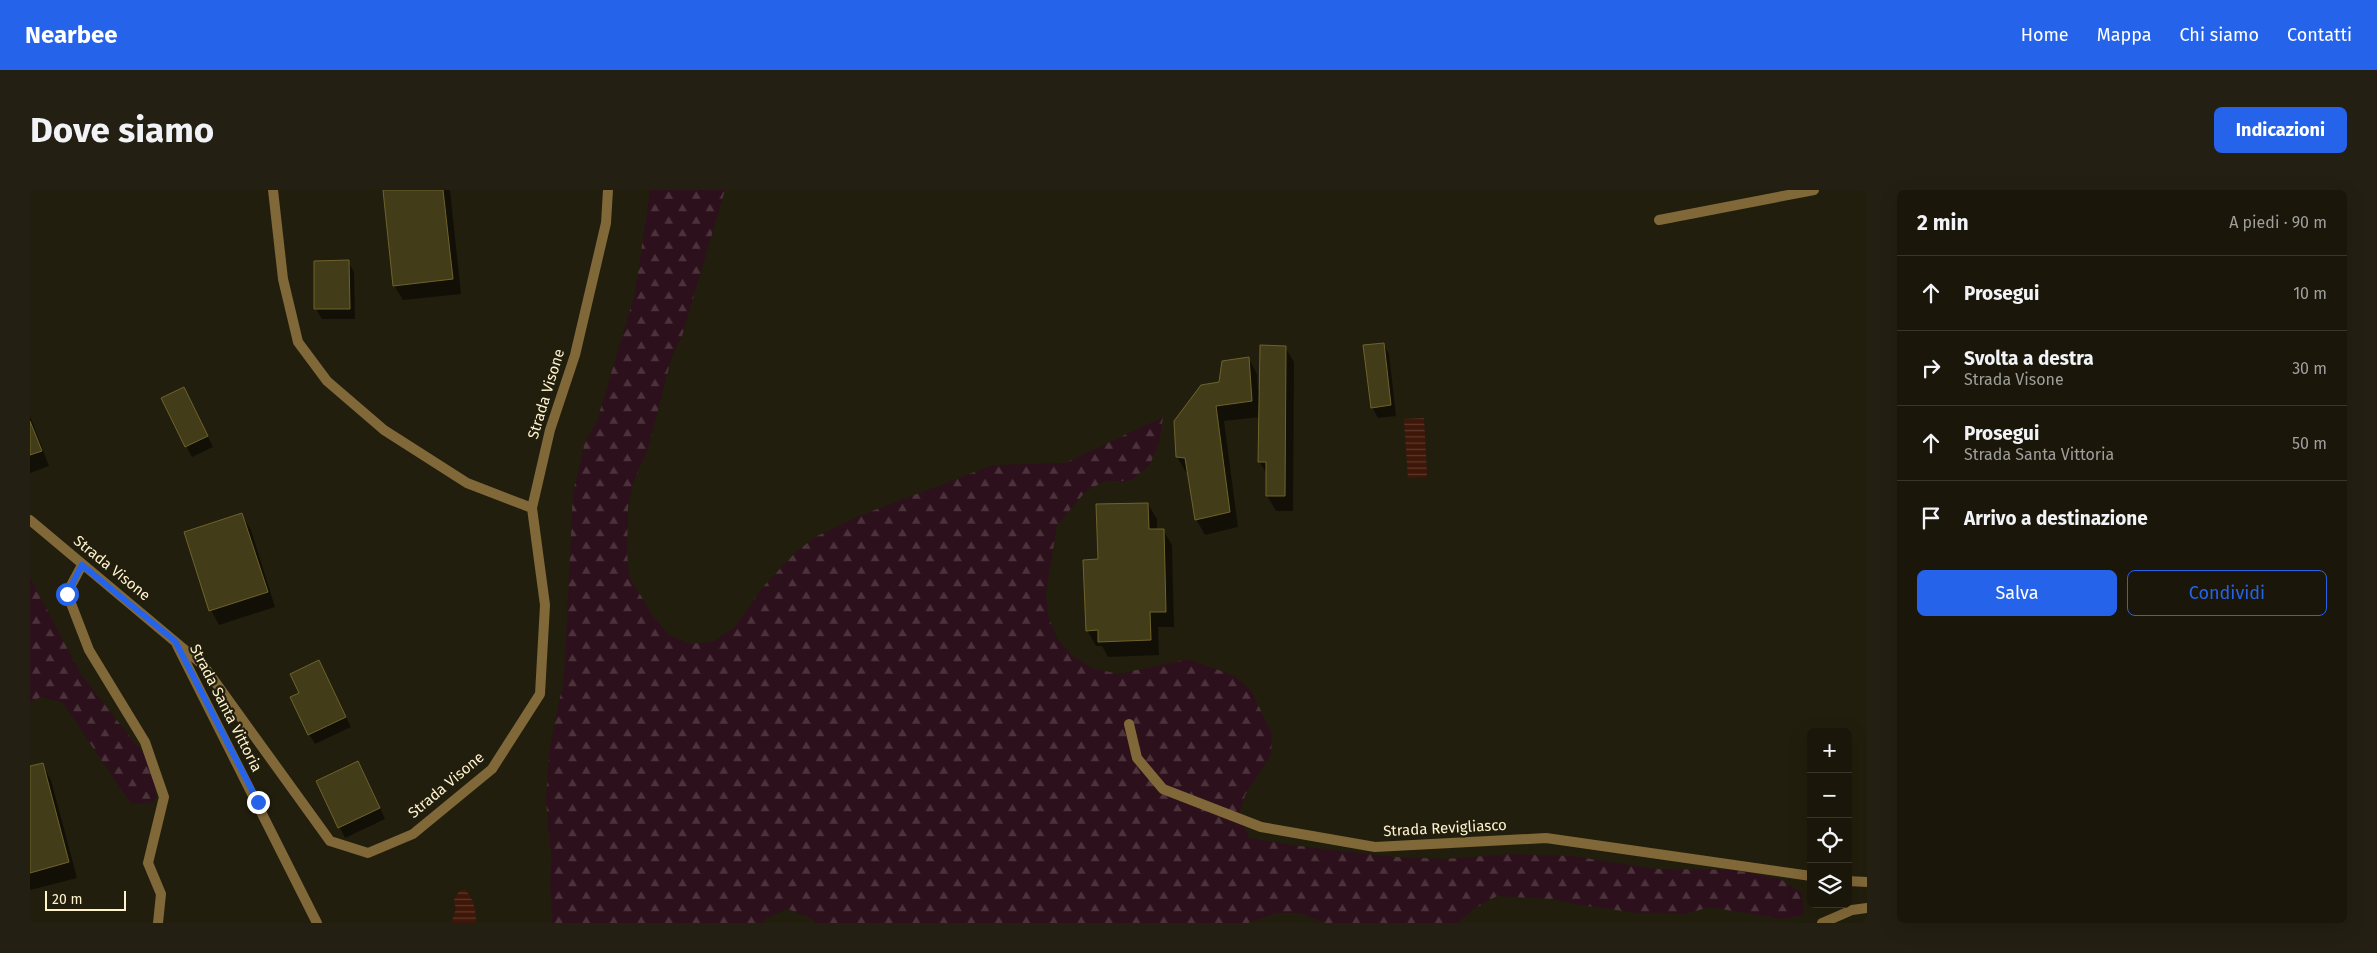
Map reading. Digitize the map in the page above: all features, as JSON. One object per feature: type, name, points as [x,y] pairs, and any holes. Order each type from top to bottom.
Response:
[{"type":"street","points":[[273,190],[283,279],[298,342],[327,381],[384,430],[467,483],[532,508]]},
{"type":"street","name":"Strada Visone","points":[[30,520],[203,665],[330,841],[368,853],[412,834],[492,769],[540,694],[545,605],[532,508],[550,430],[577,345],[606,223],[608,190]]},
{"type":"street","points":[[1659,220],[1814,190]]},
{"type":"street","points":[[82,565],[67,594],[90,650],[145,742],[164,797],[148,863],[161,894],[158,923]]},
{"type":"street","name":"Strada Santa Vittoria","points":[[175,641],[317,923]]},
{"type":"street","name":"Strada Revigliasco","points":[[1129,724],[1137,758],[1163,789],[1261,827],[1375,847],[1546,838],[1807,875]]},
{"type":"street","points":[[1852,881],[1867,882]]},
{"type":"street","points":[[1822,923],[1852,910],[1867,908]]},
{"type":"green space","points":[[650,190],[725,190],[682,336],[672,356],[647,452],[633,483],[628,507],[627,553],[629,576],[653,616],[669,635],[691,644],[714,641],[734,628],[762,588],[796,552],[815,537],[859,516],[993,465],[1065,463],[1163,417],[1159,444],[1149,466],[1130,481],[1105,481],[1086,491],[1057,525],[1046,593],[1048,615],[1056,636],[1071,655],[1092,668],[1118,674],[1188,659],[1235,676],[1252,692],[1272,734],[1271,755],[1245,795],[1239,815],[1249,838],[1394,857],[1445,859],[1511,854],[1572,856],[1656,869],[1734,870],[1780,879],[1802,893],[1804,915],[1781,919],[1709,907],[1686,914],[1638,913],[1550,899],[1497,896],[1474,909],[1457,923],[1325,923],[1299,913],[1276,913],[1248,923],[815,923],[812,919],[788,909],[766,918],[764,923],[552,923],[551,856],[546,801],[549,750],[564,679],[573,492],[585,442],[597,421],[635,293]]},
{"type":"green space","points":[[30,577],[80,673],[145,756],[156,777],[155,802],[131,804],[63,703],[41,697],[30,702]]},
{"type":"shaded area","points":[[1424,418],[1427,477],[1408,478],[1404,419]]},
{"type":"shaded area","points":[[465,890],[471,897],[474,905],[476,923],[454,923],[452,921],[456,909],[454,900],[459,891]]},
{"type":"building","points":[[383,190],[443,190],[453,279],[393,286]]},
{"type":"building","points":[[349,260],[350,309],[314,309],[314,261]]},
{"type":"building","points":[[1384,343],[1391,405],[1371,408],[1363,345]]},
{"type":"building","points":[[1260,345],[1286,346],[1285,496],[1266,496],[1266,462],[1258,462]]},
{"type":"building","points":[[1249,357],[1252,401],[1216,406],[1230,512],[1195,520],[1185,458],[1176,457],[1174,421],[1201,385],[1219,382],[1222,361]]},
{"type":"building","points":[[184,387],[208,436],[185,447],[161,398]]},
{"type":"building","points":[[30,421],[42,451],[30,455]]},
{"type":"building","points":[[1148,503],[1149,529],[1164,529],[1166,612],[1150,612],[1151,640],[1098,642],[1098,630],[1086,631],[1083,560],[1098,559],[1096,504]]},
{"type":"building","points":[[242,513],[268,592],[209,611],[184,532]]},
{"type":"building","points":[[319,660],[346,717],[308,735],[290,697],[299,693],[290,674]]},
{"type":"building","points":[[358,761],[380,808],[338,828],[316,781]]},
{"type":"building","points":[[43,763],[69,862],[30,873],[30,766]]},
{"type":"route","points":[[67,594],[82,565],[136,607],[175,641],[258,802]]}]
